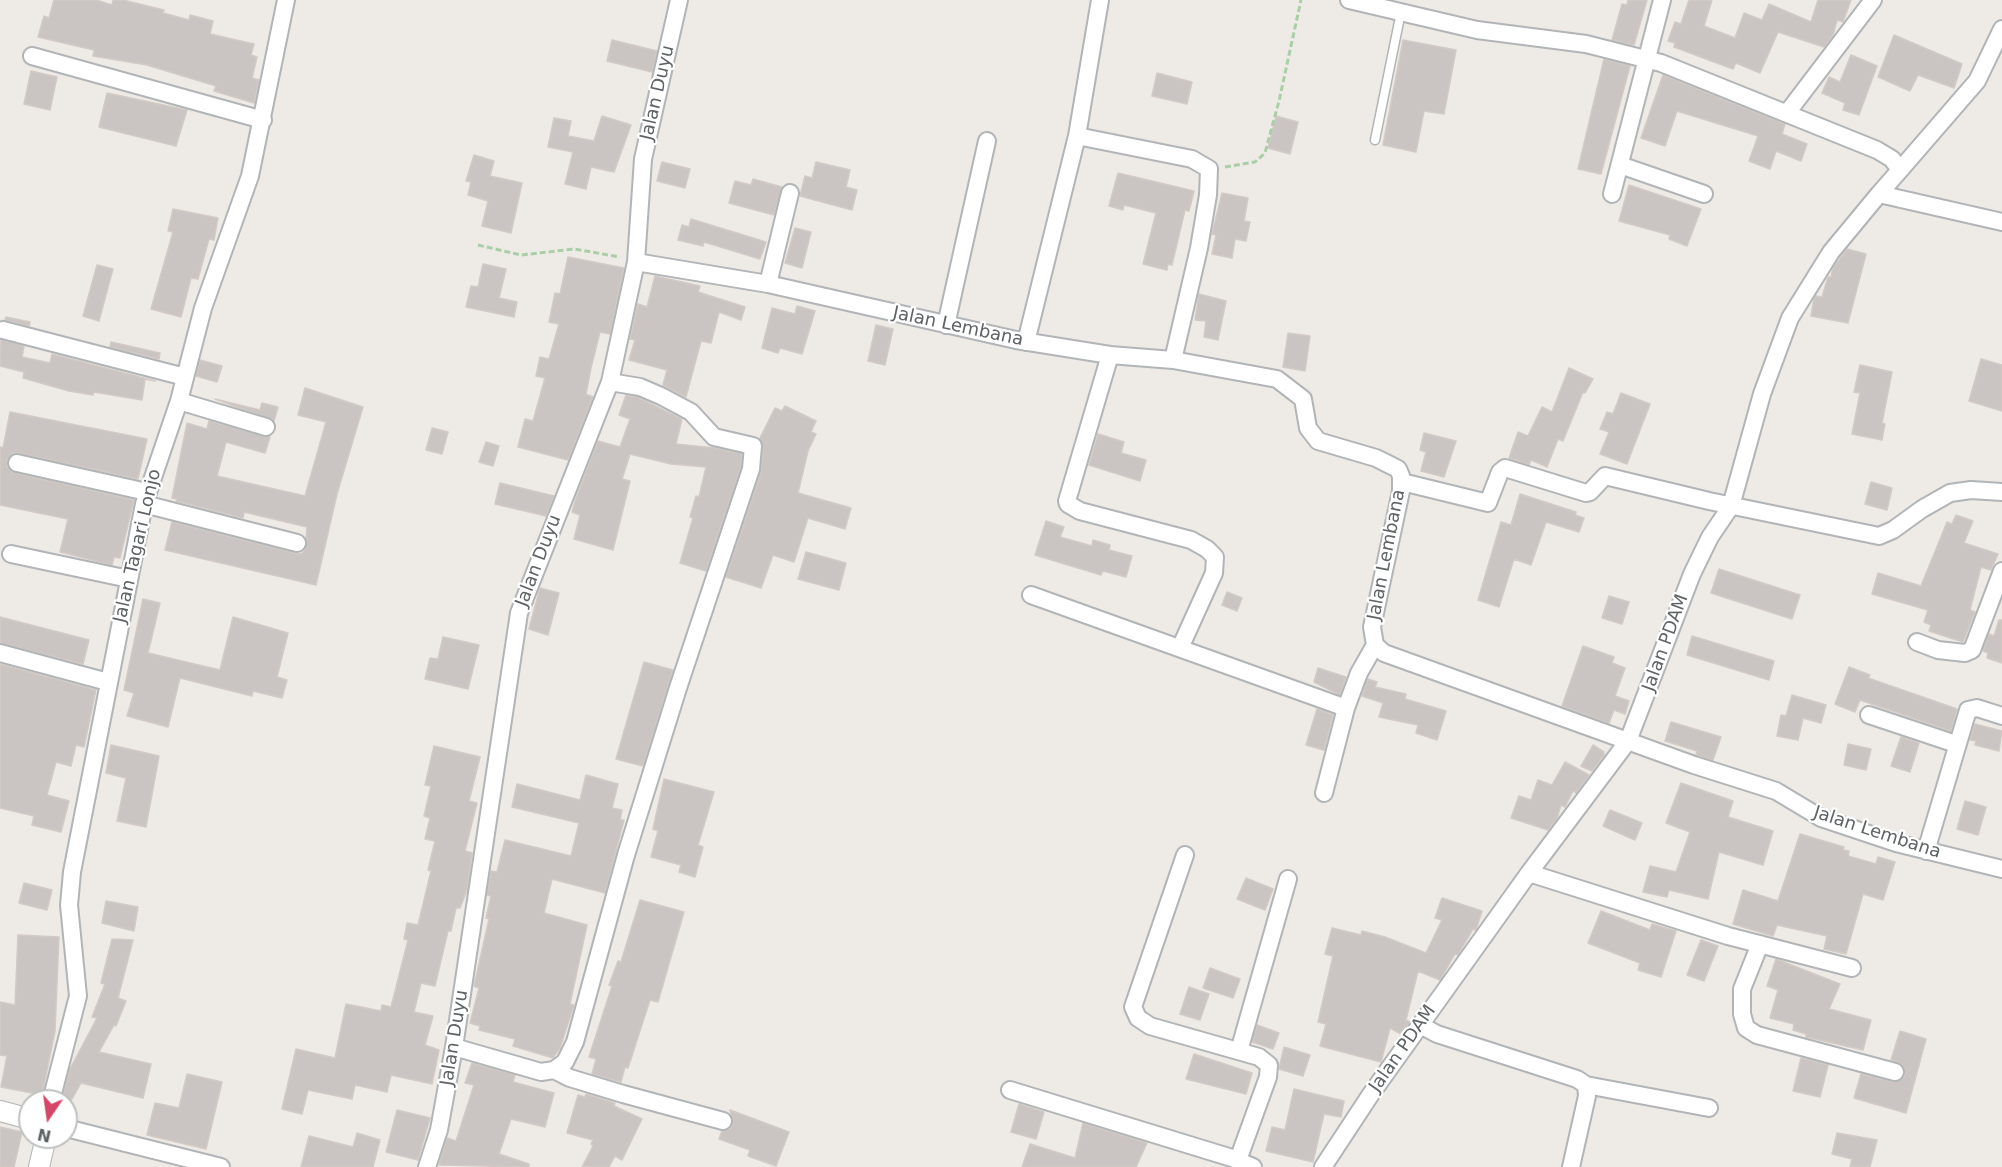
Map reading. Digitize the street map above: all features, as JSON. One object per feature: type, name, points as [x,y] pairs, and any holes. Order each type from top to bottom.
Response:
[{"type":"street","name":"Jalan Tagari Lonjo","points":[[54,1089],[78,996],[71,938],[70,887],[108,682],[146,498],[179,401],[203,308],[250,176],[286,0]]},
{"type":"street","name":"Jalan Duyu","points":[[427,1167],[439,1130],[454,1047],[504,699],[521,603],[610,382],[636,260],[643,159],[679,0]]},
{"type":"street","points":[[1026,342],[1077,136],[1100,0]]},
{"type":"street","points":[[1350,0],[1489,32],[1586,44],[1647,58],[1877,150],[1893,159],[1900,170]]},
{"type":"street","points":[[1612,194],[1662,0]]},
{"type":"street","points":[[1787,113],[1873,0]]},
{"type":"street","name":"Jalan PDAM","points":[[1323,1167],[1420,1025],[1529,873],[1628,741],[1692,574],[1728,505],[1762,394],[1790,318],[1831,252],[1977,81],[2002,30]]},
{"type":"street","points":[[32,56],[263,120]]},
{"type":"street","points":[[1077,136],[1192,159],[1209,169],[1208,195],[1199,248],[1173,360]]},
{"type":"street","points":[[946,325],[987,141]]},
{"type":"street","points":[[1620,165],[1704,194]]},
{"type":"street","points":[[768,284],[789,192]]},
{"type":"street","points":[[1879,194],[2002,222]]},
{"type":"street","name":"Jalan Lembana","points":[[636,260],[768,284],[1026,342],[1110,355],[1173,360],[1260,375],[1285,384],[1303,399],[1308,428],[1318,441],[1376,458],[1398,469],[1402,482],[1372,627],[1375,645],[1389,656],[1776,791],[1821,818],[1926,851],[2002,869]]},
{"type":"street","points":[[3,330],[185,377]]},
{"type":"street","points":[[1110,355],[1067,501],[1071,507],[1080,511],[1191,540],[1207,549],[1215,557],[1214,573],[1180,648]]},
{"type":"street","points":[[454,1047],[541,1072],[554,1070],[565,1062],[574,1042],[635,825],[687,660],[726,550],[755,450],[750,445],[714,436],[691,412],[660,396],[640,387],[610,382]]},
{"type":"street","points":[[179,401],[266,427]]},
{"type":"street","points":[[17,463],[297,543]]},
{"type":"street","points":[[1402,482],[1488,503],[1500,472],[1505,468],[1586,493],[1590,492],[1605,476],[1709,501],[1879,536],[1893,530],[1928,505],[1950,493],[1971,490],[2002,492]]},
{"type":"street","points":[[11,554],[129,579]]},
{"type":"street","points":[[1917,642],[1938,651],[1965,653],[1972,650],[2002,572]]},
{"type":"street","points":[[1031,595],[1346,708]]},
{"type":"street","points":[[1324,793],[1346,708],[1359,673],[1375,645]]},
{"type":"street","points":[[0,653],[108,682]]},
{"type":"street","points":[[1926,851],[1956,744],[1970,708],[2002,716]]},
{"type":"street","points":[[1869,715],[1956,744]]},
{"type":"street","points":[[1185,855],[1132,1007],[1138,1018],[1150,1026],[1259,1057],[1269,1065],[1268,1077],[1238,1160]]},
{"type":"street","points":[[1529,873],[1760,944],[1852,969]]},
{"type":"street","points":[[1239,1051],[1288,879]]},
{"type":"street","points":[[1760,944],[1742,989],[1742,1014],[1746,1028],[1757,1035],[1895,1072]]},
{"type":"street","points":[[1420,1025],[1437,1034],[1577,1079],[1586,1085],[1709,1108]]},
{"type":"street","points":[[554,1070],[570,1078],[613,1091],[723,1120]]},
{"type":"street","points":[[1571,1167],[1587,1096],[1586,1085]]},
{"type":"street","points":[[1010,1090],[1238,1160],[1253,1167]]},
{"type":"street","points":[[0,1111],[18,1116]]},
{"type":"street","points":[[78,1131],[221,1167]]},
{"type":"street","points":[[39,1167],[43,1149]]},
{"type":"lane","points":[[1375,140],[1401,12]]},
{"type":"path","points":[[1209,169],[1255,162],[1265,153],[1301,0]]},
{"type":"path","points":[[477,245],[521,255],[574,249],[636,260]]},
{"type":"building","points":[[54,0],[96,0],[112,5],[113,0],[123,0],[164,10],[163,13],[189,20],[190,15],[213,21],[210,34],[254,44],[251,55],[257,57],[252,78],[259,80],[254,103],[214,91],[216,86],[147,65],[93,56],[94,50],[38,37],[44,16],[49,18]]},
{"type":"building","points":[[1628,0],[1647,0],[1634,45],[1612,40],[1622,4],[1627,5]]},
{"type":"building","points":[[1689,0],[1712,0],[1704,26],[1735,38],[1744,13],[1762,20],[1769,4],[1811,22],[1818,0],[1851,0],[1843,22],[1837,20],[1833,35],[1824,47],[1778,32],[1760,73],[1736,63],[1733,69],[1674,47],[1675,43],[1668,41],[1675,22],[1681,24]]},
{"type":"building","points":[[1894,35],[1962,64],[1954,88],[1918,75],[1910,91],[1878,77]]},
{"type":"building","points":[[612,40],[657,51],[652,72],[607,61]]},
{"type":"building","points":[[1403,40],[1456,50],[1444,114],[1424,111],[1416,152],[1383,145]]},
{"type":"building","points":[[1851,55],[1877,66],[1859,115],[1843,110],[1845,103],[1822,93],[1829,77],[1840,82]]},
{"type":"building","points":[[1604,59],[1630,66],[1601,174],[1578,169]]},
{"type":"building","points":[[31,71],[57,77],[50,110],[24,104]]},
{"type":"building","points":[[1157,73],[1192,82],[1187,104],[1152,96]]},
{"type":"building","points":[[1663,75],[1785,124],[1782,134],[1807,144],[1801,161],[1776,151],[1770,169],[1749,161],[1758,136],[1677,111],[1665,146],[1641,138]]},
{"type":"building","points":[[107,93],[187,110],[176,146],[99,127]]},
{"type":"building","points":[[602,116],[631,125],[614,172],[591,167],[586,189],[565,184],[573,152],[548,147],[554,118],[571,121],[568,136],[594,141]]},
{"type":"building","points":[[1276,116],[1298,122],[1290,154],[1268,148]]},
{"type":"building","points":[[474,155],[494,161],[490,176],[522,183],[511,233],[482,226],[488,201],[468,195],[471,182],[466,181]]},
{"type":"building","points":[[662,162],[690,169],[685,188],[657,181]]},
{"type":"building","points":[[816,162],[850,170],[846,187],[857,190],[852,210],[800,196],[805,176],[812,178]]},
{"type":"building","points":[[1118,173],[1194,191],[1189,211],[1185,210],[1172,265],[1168,264],[1167,270],[1143,264],[1156,213],[1124,205],[1123,210],[1109,206]]},
{"type":"building","points":[[753,179],[782,187],[774,215],[729,203],[735,181],[751,185]]},
{"type":"building","points":[[1629,185],[1701,209],[1687,246],[1669,239],[1670,235],[1619,221]]},
{"type":"building","points":[[1222,193],[1248,198],[1244,221],[1250,222],[1246,241],[1235,239],[1232,258],[1212,254],[1216,235],[1212,234]]},
{"type":"building","points":[[173,209],[218,218],[214,240],[209,239],[198,279],[191,278],[181,317],[151,309],[173,232],[168,231]]},
{"type":"building","points":[[691,219],[766,242],[760,259],[704,242],[703,246],[678,240],[682,225],[689,227]]},
{"type":"building","points":[[795,228],[811,232],[802,268],[785,263]]},
{"type":"building","points":[[1847,249],[1866,254],[1848,323],[1811,316],[1814,299],[1816,296],[1822,297],[1828,277],[1831,277],[1833,268]]},
{"type":"building","points":[[568,257],[624,268],[610,334],[600,332],[591,368],[586,394],[593,397],[568,460],[518,447],[525,419],[533,421],[545,378],[536,376],[540,357],[549,359],[559,324],[549,322],[555,293],[560,294]]},
{"type":"building","points":[[483,264],[506,269],[499,298],[517,302],[514,317],[466,307],[471,286],[478,287]]},
{"type":"building","points":[[97,265],[113,269],[99,321],[83,316]]},
{"type":"building","points":[[655,276],[700,286],[698,292],[745,307],[741,320],[719,312],[711,343],[701,341],[686,397],[663,385],[667,370],[629,360],[635,340],[630,339],[638,304],[647,307]]},
{"type":"building","points":[[1199,294],[1226,301],[1218,340],[1204,337],[1206,321],[1195,320]]},
{"type":"building","points":[[797,306],[815,311],[802,354],[780,348],[778,353],[762,348],[772,308],[795,314]]},
{"type":"building","points":[[6,317],[30,322],[29,326],[5,320]]},
{"type":"building","points":[[876,325],[893,329],[885,365],[868,361]]},
{"type":"building","points":[[1288,333],[1310,336],[1305,371],[1283,367]]},
{"type":"building","points":[[1,340],[24,346],[22,357],[50,363],[52,354],[155,381],[145,379],[142,400],[94,392],[93,395],[69,391],[23,378],[24,372],[0,366]]},
{"type":"building","points":[[111,342],[160,353],[159,359],[110,347]]},
{"type":"building","points":[[1981,359],[2002,365],[2002,411],[1969,401]]},
{"type":"building","points":[[200,360],[222,366],[217,382],[196,376]]},
{"type":"building","points":[[1860,365],[1892,372],[1882,423],[1885,424],[1882,440],[1852,434],[1860,393],[1854,392]]},
{"type":"building","points":[[1569,368],[1593,379],[1585,393],[1583,392],[1563,441],[1558,439],[1547,467],[1531,460],[1529,465],[1509,458],[1518,432],[1528,436],[1542,407],[1552,412]]},
{"type":"building","points":[[305,388],[363,407],[337,494],[316,585],[165,550],[172,522],[294,553],[301,554],[305,550],[307,527],[244,512],[243,518],[176,501],[177,499],[172,498],[187,423],[207,429],[209,421],[270,437],[265,453],[226,442],[217,476],[305,496],[326,422],[298,415]]},
{"type":"building","points":[[1621,393],[1650,404],[1627,464],[1600,454],[1609,432],[1600,429],[1607,412],[1613,414]]},
{"type":"building","points":[[626,395],[637,397],[682,419],[676,444],[715,448],[742,454],[741,467],[706,571],[680,563],[693,518],[690,517],[696,496],[699,497],[706,467],[671,464],[630,454],[622,479],[630,481],[613,550],[574,539],[580,515],[572,512],[576,498],[598,441],[620,447],[630,419],[619,415]]},
{"type":"building","points":[[215,399],[260,410],[262,403],[278,407],[274,421]]},
{"type":"building","points":[[785,406],[816,421],[811,432],[816,434],[808,451],[798,493],[851,508],[845,529],[808,518],[794,562],[773,555],[761,588],[726,577],[761,472],[763,447],[760,438],[775,408],[782,411]]},
{"type":"building","points":[[10,412],[147,439],[138,479],[19,453],[13,453],[7,460],[7,467],[15,473],[134,500],[120,558],[114,557],[112,565],[60,552],[68,519],[0,505],[0,447],[3,448]]},
{"type":"building","points":[[432,428],[448,432],[442,454],[426,450]]},
{"type":"building","points":[[1424,433],[1456,441],[1444,477],[1421,471],[1426,452],[1420,450]]},
{"type":"building","points":[[1098,434],[1124,442],[1121,453],[1146,460],[1140,481],[1089,465]]},
{"type":"building","points":[[486,442],[499,446],[493,466],[479,462]]},
{"type":"building","points":[[1871,482],[1892,488],[1887,510],[1865,504]]},
{"type":"building","points":[[500,483],[554,496],[546,516],[495,504]]},
{"type":"building","points":[[1520,494],[1576,512],[1575,515],[1584,518],[1579,532],[1546,522],[1531,565],[1514,559],[1499,607],[1478,600],[1501,522],[1511,525]]},
{"type":"building","points":[[1956,515],[1973,521],[1964,543],[1998,554],[1991,570],[1981,567],[1970,610],[1975,612],[1963,642],[1929,631],[1931,625],[1924,622],[1928,610],[1872,594],[1878,573],[1921,586],[1947,522],[1952,524]]},
{"type":"building","points":[[1046,521],[1064,527],[1060,537],[1092,546],[1093,540],[1110,545],[1109,550],[1132,556],[1126,577],[1103,571],[1101,575],[1035,555]]},
{"type":"building","points":[[806,552],[846,563],[839,590],[798,579]]},
{"type":"building","points":[[1719,569],[1800,595],[1792,619],[1711,593]]},
{"type":"building","points":[[540,588],[559,593],[548,635],[529,629]]},
{"type":"building","points":[[1227,592],[1242,598],[1237,611],[1222,605]]},
{"type":"building","points":[[1609,596],[1629,602],[1622,624],[1602,618]]},
{"type":"building","points":[[143,599],[160,603],[148,653],[220,670],[233,617],[288,633],[277,677],[287,680],[282,698],[253,691],[252,696],[180,678],[168,727],[127,716],[134,693],[124,690]]},
{"type":"building","points":[[0,617],[89,640],[83,664],[0,643]]},
{"type":"building","points":[[1999,620],[2002,620],[2002,663],[1987,658],[1988,653],[1983,651],[1989,634],[1994,636]]},
{"type":"building","points":[[1692,636],[1774,661],[1769,680],[1687,655]]},
{"type":"building","points":[[443,637],[479,645],[468,689],[425,679],[430,658],[438,659]]},
{"type":"building","points":[[1583,646],[1614,657],[1612,663],[1625,668],[1615,696],[1629,701],[1625,714],[1614,710],[1609,723],[1562,706]]},
{"type":"building","points":[[644,662],[673,670],[643,766],[616,759]]},
{"type":"building","points":[[0,664],[96,690],[84,747],[76,745],[71,766],[56,762],[47,795],[69,801],[61,832],[32,825],[34,816],[0,808]]},
{"type":"building","points":[[1849,667],[1870,675],[1868,678],[1957,709],[1951,731],[1860,700],[1855,712],[1835,704]]},
{"type":"building","points":[[1318,668],[1346,677],[1340,695],[1314,682]]},
{"type":"building","points":[[1368,679],[1377,682],[1375,687],[1406,694],[1405,699],[1446,711],[1437,740],[1416,733],[1418,725],[1379,717],[1383,703],[1362,696]]},
{"type":"building","points":[[1792,695],[1826,705],[1821,723],[1803,718],[1798,740],[1777,736],[1781,715],[1786,716]]},
{"type":"building","points":[[1317,709],[1333,715],[1324,750],[1306,745]]},
{"type":"building","points":[[1671,722],[1721,737],[1713,760],[1696,755],[1697,751],[1665,741]]},
{"type":"building","points":[[1975,724],[2002,731],[1999,751],[1975,745],[1976,741],[1970,740]]},
{"type":"building","points":[[1901,737],[1919,743],[1910,772],[1891,766]]},
{"type":"building","points":[[1848,744],[1871,749],[1866,770],[1844,765]]},
{"type":"building","points":[[111,745],[159,756],[146,827],[117,821],[126,778],[106,773]]},
{"type":"building","points":[[1593,745],[1604,752],[1604,755],[1592,771],[1581,766]]},
{"type":"building","points":[[434,746],[480,757],[469,801],[477,803],[465,851],[472,853],[467,890],[460,908],[456,908],[451,931],[448,931],[435,986],[421,983],[414,1012],[433,1016],[425,1045],[439,1050],[432,1084],[391,1075],[387,1092],[355,1085],[352,1099],[308,1090],[302,1114],[282,1109],[296,1049],[335,1058],[346,1004],[381,1011],[382,1005],[391,1007],[408,940],[404,939],[407,923],[418,925],[431,871],[428,870],[435,841],[425,839],[430,818],[424,816],[431,786],[425,785]]},
{"type":"building","points":[[1565,762],[1589,775],[1576,793],[1573,791],[1565,807],[1561,805],[1557,818],[1548,830],[1511,818],[1519,796],[1531,800],[1538,780],[1552,785]]},
{"type":"building","points":[[586,775],[618,784],[612,808],[622,810],[620,820],[624,820],[605,893],[552,879],[544,913],[587,925],[570,1004],[574,1005],[560,1048],[553,1058],[513,1046],[515,1039],[479,1030],[480,1026],[470,1023],[479,988],[474,986],[489,919],[486,918],[491,896],[487,895],[491,871],[497,872],[505,840],[571,856],[579,823],[512,807],[517,784],[580,800]]},
{"type":"building","points":[[664,779],[714,792],[698,845],[703,847],[695,877],[679,872],[681,865],[651,857],[658,831],[653,829]]},
{"type":"building","points":[[1681,783],[1733,801],[1728,817],[1773,831],[1763,865],[1719,852],[1708,899],[1669,890],[1667,897],[1643,892],[1650,866],[1676,872],[1690,832],[1666,823]]},
{"type":"building","points":[[1965,801],[1986,807],[1978,835],[1957,829]]},
{"type":"building","points":[[1610,810],[1642,823],[1635,840],[1603,826]]},
{"type":"building","points":[[1800,834],[1844,847],[1843,850],[1849,851],[1848,856],[1876,864],[1878,857],[1895,862],[1883,900],[1863,894],[1846,954],[1824,949],[1827,936],[1777,925],[1773,936],[1733,924],[1743,890],[1778,901]]},
{"type":"building","points":[[1246,878],[1273,889],[1265,910],[1237,899]]},
{"type":"building","points":[[24,883],[52,890],[47,910],[19,903]]},
{"type":"building","points":[[1442,898],[1482,911],[1476,930],[1473,929],[1458,955],[1455,954],[1440,980],[1418,971],[1406,1020],[1410,1022],[1401,1034],[1390,1028],[1381,1062],[1320,1046],[1326,1024],[1318,1022],[1333,956],[1325,954],[1332,928],[1361,935],[1362,931],[1385,937],[1426,953],[1442,920],[1435,918]]},
{"type":"building","points":[[640,900],[684,912],[658,1002],[650,1000],[628,1068],[625,1067],[621,1082],[592,1074],[596,1059],[589,1057],[612,986],[609,985],[618,961],[621,962]]},
{"type":"building","points":[[106,901],[138,907],[134,931],[102,923]]},
{"type":"building","points":[[1601,911],[1650,930],[1652,924],[1676,931],[1661,977],[1638,970],[1640,963],[1588,943]]},
{"type":"building","points":[[18,935],[59,937],[55,1031],[43,1089],[18,1090],[1,1087],[7,1056],[0,1055],[0,1002],[15,1005]]},
{"type":"building","points":[[112,939],[133,940],[118,998],[126,1001],[116,1026],[114,1025],[99,1052],[151,1064],[143,1098],[81,1083],[78,1089],[65,1089],[70,1069],[97,1018],[92,1017],[105,984],[101,983]]},
{"type":"building","points":[[1701,940],[1718,946],[1704,981],[1687,975]]},
{"type":"building","points":[[1776,959],[1840,984],[1829,1009],[1871,1020],[1863,1050],[1806,1037],[1806,1034],[1793,1030],[1794,1024],[1770,1018],[1778,990],[1767,986]]},
{"type":"building","points":[[1210,968],[1240,979],[1233,998],[1203,988]]},
{"type":"building","points":[[1189,987],[1209,994],[1200,1020],[1180,1014]]},
{"type":"building","points":[[1257,1025],[1279,1033],[1273,1049],[1252,1042]]},
{"type":"building","points":[[1900,1031],[1926,1039],[1906,1113],[1854,1098],[1861,1074],[1893,1082],[1903,1079],[1905,1074],[1903,1065],[1891,1060]]},
{"type":"building","points":[[1284,1047],[1310,1055],[1303,1076],[1279,1069]]},
{"type":"building","points":[[1194,1054],[1252,1073],[1246,1094],[1186,1079]]},
{"type":"building","points":[[1801,1058],[1828,1065],[1820,1097],[1793,1091]]},
{"type":"building","points":[[472,1063],[515,1075],[513,1082],[554,1093],[545,1127],[511,1119],[499,1154],[529,1164],[529,1167],[439,1165],[447,1138],[456,1141],[474,1085],[465,1083]]},
{"type":"building","points":[[187,1074],[222,1082],[206,1149],[147,1135],[155,1103],[179,1108]]},
{"type":"building","points":[[1294,1089],[1344,1101],[1341,1117],[1324,1114],[1313,1162],[1266,1151],[1272,1127],[1285,1130]]},
{"type":"building","points":[[586,1094],[615,1103],[614,1106],[642,1119],[622,1160],[615,1156],[609,1167],[582,1167],[593,1146],[591,1144],[593,1140],[567,1133],[578,1095],[585,1097]]},
{"type":"building","points":[[1019,1104],[1044,1112],[1036,1139],[1011,1132]]},
{"type":"building","points":[[397,1110],[430,1118],[418,1160],[386,1152]]},
{"type":"building","points":[[730,1110],[789,1132],[776,1166],[748,1156],[750,1150],[719,1139],[722,1131],[730,1129],[733,1124]]},
{"type":"building","points":[[1083,1123],[1147,1143],[1136,1167],[1022,1167],[1030,1144],[1075,1158]]},
{"type":"building","points":[[0,1127],[18,1131],[18,1149],[14,1167],[0,1167]]},
{"type":"building","points":[[357,1133],[380,1140],[373,1167],[301,1167],[309,1136],[353,1147]]},
{"type":"building","points":[[1837,1133],[1877,1140],[1870,1167],[1850,1167],[1852,1159],[1832,1154]]}]
